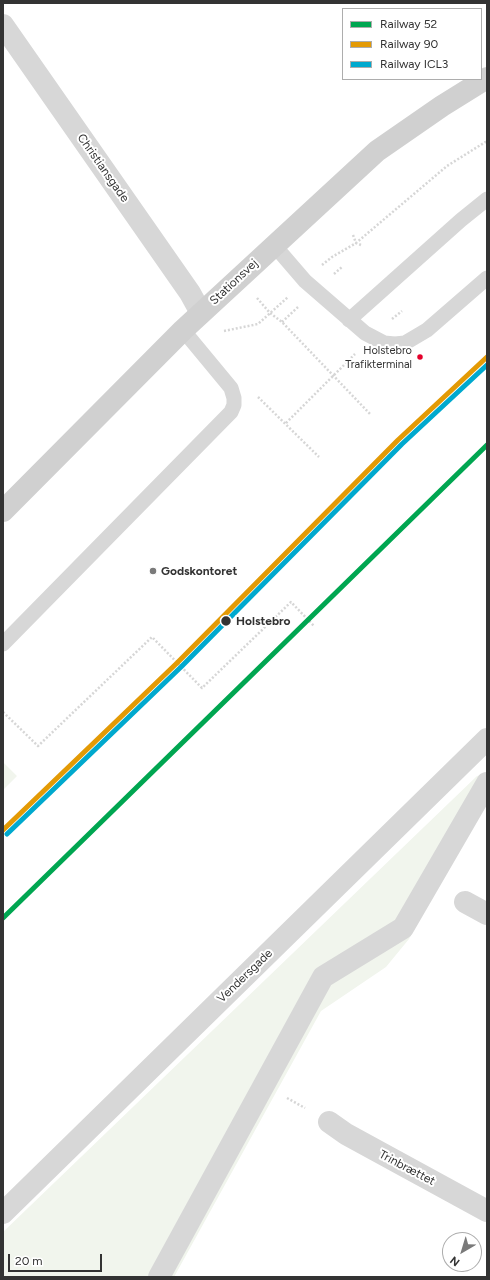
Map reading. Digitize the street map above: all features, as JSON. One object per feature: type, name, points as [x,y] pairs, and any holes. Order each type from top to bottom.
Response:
[{"type":"street","name":"Christiansgade","points":[[3,25],[190,293],[201,313]]},
{"type":"street","name":"Stationsvej","points":[[3,511],[182,330],[239,276],[377,151],[442,106],[487,78]]},
{"type":"street","name":"Vendersgade","points":[[3,1213],[487,739]]},
{"type":"street","points":[[158,1277],[323,977],[403,928],[487,783]]},
{"type":"street","points":[[465,902],[487,914]]},
{"type":"street","name":"Trinbrættet","points":[[329,1122],[346,1134],[487,1211]]},
{"type":"lane","points":[[349,320],[460,220],[487,199]]},
{"type":"lane","points":[[274,245],[305,281],[349,320],[372,338],[395,344],[406,343],[427,330],[487,278]]},
{"type":"lane","points":[[3,644],[231,412],[234,405],[234,398],[231,388],[182,330]]},
{"type":"path","points":[[201,313],[221,332],[258,324],[332,256],[356,243],[447,166],[487,141]]},
{"type":"path","points":[[353,235],[356,243],[361,246]]},
{"type":"path","points":[[239,276],[270,313],[282,322],[371,415]]},
{"type":"path","points":[[319,457],[286,423],[372,338],[402,311]]},
{"type":"path","points":[[3,712],[38,746],[152,637],[202,688],[291,602],[314,626]]},
{"type":"path","points":[[264,1084],[329,1122]]},
{"type":"shaded area","points":[[3,762],[17,776],[3,790]]},
{"type":"shaded area","points":[[487,774],[487,799],[409,939],[386,967],[321,1011],[174,1277],[3,1277],[3,1232],[477,776]]},
{"type":"rail line","name":"90","points":[[3,830],[177,663],[398,440],[487,357]]},
{"type":"rail line","name":"ICL3","points":[[7,834],[181,667],[402,444],[487,365]]},
{"type":"rail line","name":"52","points":[[3,918],[487,445]]},
{"type":"place","name":"Holstebro Trafikterminal","points":[[420,357]]},
{"type":"place","name":"Godskontoret","points":[[153,571]]},
{"type":"place","name":"Holstebro","points":[[226,621]]}]
